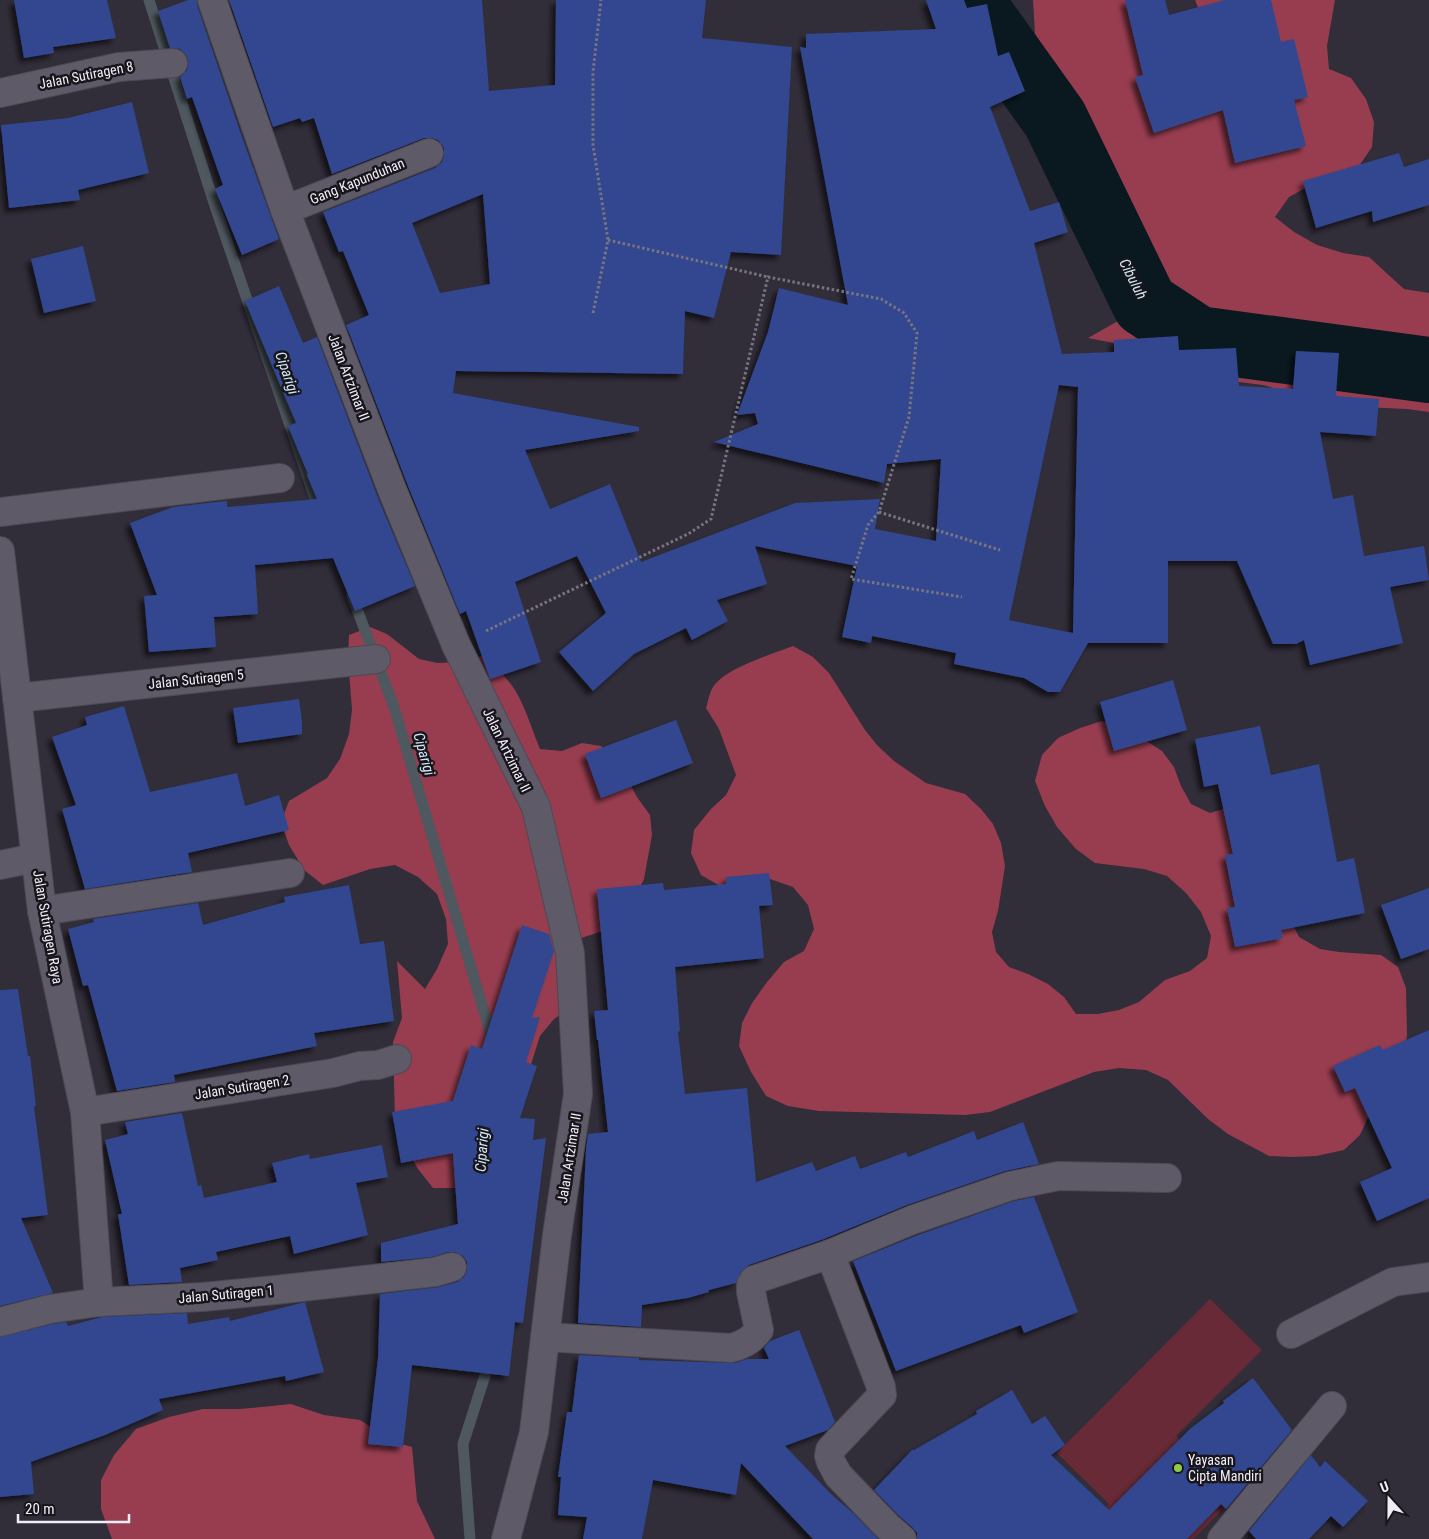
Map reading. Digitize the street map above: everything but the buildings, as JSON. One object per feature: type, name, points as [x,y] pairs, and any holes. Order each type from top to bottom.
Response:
[{"type":"street","name":"Jalan Artzimar II","points":[[212,0],[285,210],[393,492],[456,645],[536,807],[570,953],[578,1094],[557,1235],[534,1432],[506,1539]]},
{"type":"street","name":"Jalan Sutiragen 8","points":[[0,93],[119,67],[173,63]]},
{"type":"street","name":"Gang Kapunduhan","points":[[285,210],[428,152]]},
{"type":"street","points":[[0,512],[280,478]]},
{"type":"street","name":"Jalan Sutiragen Raya","points":[[0,551],[42,911],[85,1112],[98,1302]]},
{"type":"street","name":"Jalan Sutiragen 5","points":[[17,698],[376,659]]},
{"type":"street","points":[[0,865],[36,858]]},
{"type":"street","points":[[42,911],[290,873]]},
{"type":"street","name":"Jalan Sutiragen 2","points":[[85,1112],[333,1073],[397,1059]]},
{"type":"street","points":[[545,1337],[731,1348],[748,1341],[759,1330],[751,1292],[754,1280],[830,1254],[912,1220],[1010,1186],[1058,1176],[1167,1178]]},
{"type":"street","points":[[830,1254],[882,1387],[882,1395],[830,1450],[830,1462],[838,1475],[886,1526],[902,1539]]},
{"type":"street","name":"Jalan Sutiragen 1","points":[[0,1322],[50,1309],[98,1302],[203,1297],[274,1290],[436,1272],[452,1266]]},
{"type":"street","points":[[1291,1334],[1393,1282],[1429,1277]]},
{"type":"street","points":[[1222,1539],[1332,1406]]},
{"type":"path","points":[[593,313],[608,240],[593,145],[593,72],[601,0]]},
{"type":"path","points":[[608,240],[881,299],[904,313],[917,333],[910,417],[879,512],[868,525],[850,579],[962,597]]},
{"type":"path","points":[[456,645],[688,534],[711,519],[768,276]]},
{"type":"path","points":[[879,512],[1000,550]]},
{"type":"shaded area","points":[[1033,0],[1138,0],[1149,76],[1200,13],[1195,0],[1335,0],[1327,46],[1329,69],[1351,78],[1366,99],[1374,122],[1372,147],[1357,169],[1313,184],[1289,197],[1275,217],[1294,232],[1317,245],[1343,253],[1369,257],[1404,289],[1429,293],[1429,412],[1407,409],[1340,406],[1263,385],[1223,380],[1166,353],[1088,338],[1139,309],[1131,290],[1128,249],[1110,203],[1093,162],[1055,101],[1048,82],[1035,34]]},
{"type":"shaded area","points":[[370,627],[387,634],[419,659],[438,663],[461,662],[482,656],[512,685],[526,712],[540,749],[562,751],[582,743],[601,746],[617,760],[637,797],[650,815],[652,835],[644,879],[635,898],[603,931],[581,938],[562,951],[570,1008],[554,1019],[540,1036],[527,1077],[456,1188],[433,1188],[418,1169],[404,1145],[395,1120],[393,1042],[402,1018],[397,961],[425,989],[437,969],[448,944],[446,919],[437,894],[418,877],[395,865],[370,869],[323,885],[304,870],[289,845],[281,822],[289,801],[327,778],[340,759],[349,734],[352,710],[348,659],[349,635]]},
{"type":"shaded area","points":[[793,646],[813,657],[829,673],[865,730],[894,761],[926,783],[965,794],[993,824],[1001,843],[1005,866],[998,911],[992,932],[996,952],[1009,967],[1048,984],[1064,997],[1076,1014],[1098,1014],[1119,1010],[1139,1002],[1165,980],[1190,971],[1207,958],[1211,936],[1201,912],[1186,893],[1167,876],[1144,869],[1095,863],[1076,849],[1057,827],[1045,806],[1035,781],[1042,755],[1058,738],[1080,728],[1102,721],[1125,727],[1162,751],[1174,767],[1181,786],[1191,804],[1210,813],[1234,806],[1299,937],[1320,949],[1381,955],[1398,967],[1406,988],[1407,1035],[1404,1058],[1370,1113],[1360,1135],[1344,1150],[1316,1156],[1269,1156],[1228,1134],[1208,1119],[1168,1080],[1146,1070],[1119,1068],[1094,1072],[990,1112],[965,1115],[819,1111],[788,1106],[766,1096],[751,1072],[739,1046],[742,1023],[752,1003],[784,962],[804,951],[814,929],[808,905],[793,887],[770,879],[744,881],[722,887],[701,875],[691,853],[694,830],[711,809],[726,795],[736,775],[719,729],[706,708],[711,691],[717,682],[736,669]]},
{"type":"shaded area","name":"Yayasan Cipta Mandiri","points":[[1210,1299],[1262,1350],[1176,1436],[1236,1496],[1193,1539],[1121,1539],[1098,1516],[1109,1504],[1057,1453]]},
{"type":"shaded area","points":[[291,1404],[324,1415],[360,1420],[394,1442],[412,1447],[417,1501],[435,1539],[112,1539],[101,1509],[101,1480],[114,1455],[136,1429],[169,1417],[203,1409],[240,1409]]},
{"type":"waterway","name":"Ciparigi","points":[[149,0],[215,206],[320,513]]},
{"type":"waterway","name":"Cibuluh","points":[[970,0],[1055,119],[1145,304],[1198,339],[1429,370]]},
{"type":"waterway","name":"Ciparigi","points":[[352,596],[394,707],[493,1042]]},
{"type":"waterway","name":"Ciparigi","points":[[470,1539],[463,1444],[490,1360]]},
{"type":"place","name":"Yayasan Cipta Mandiri","points":[[1178,1468]]}]
